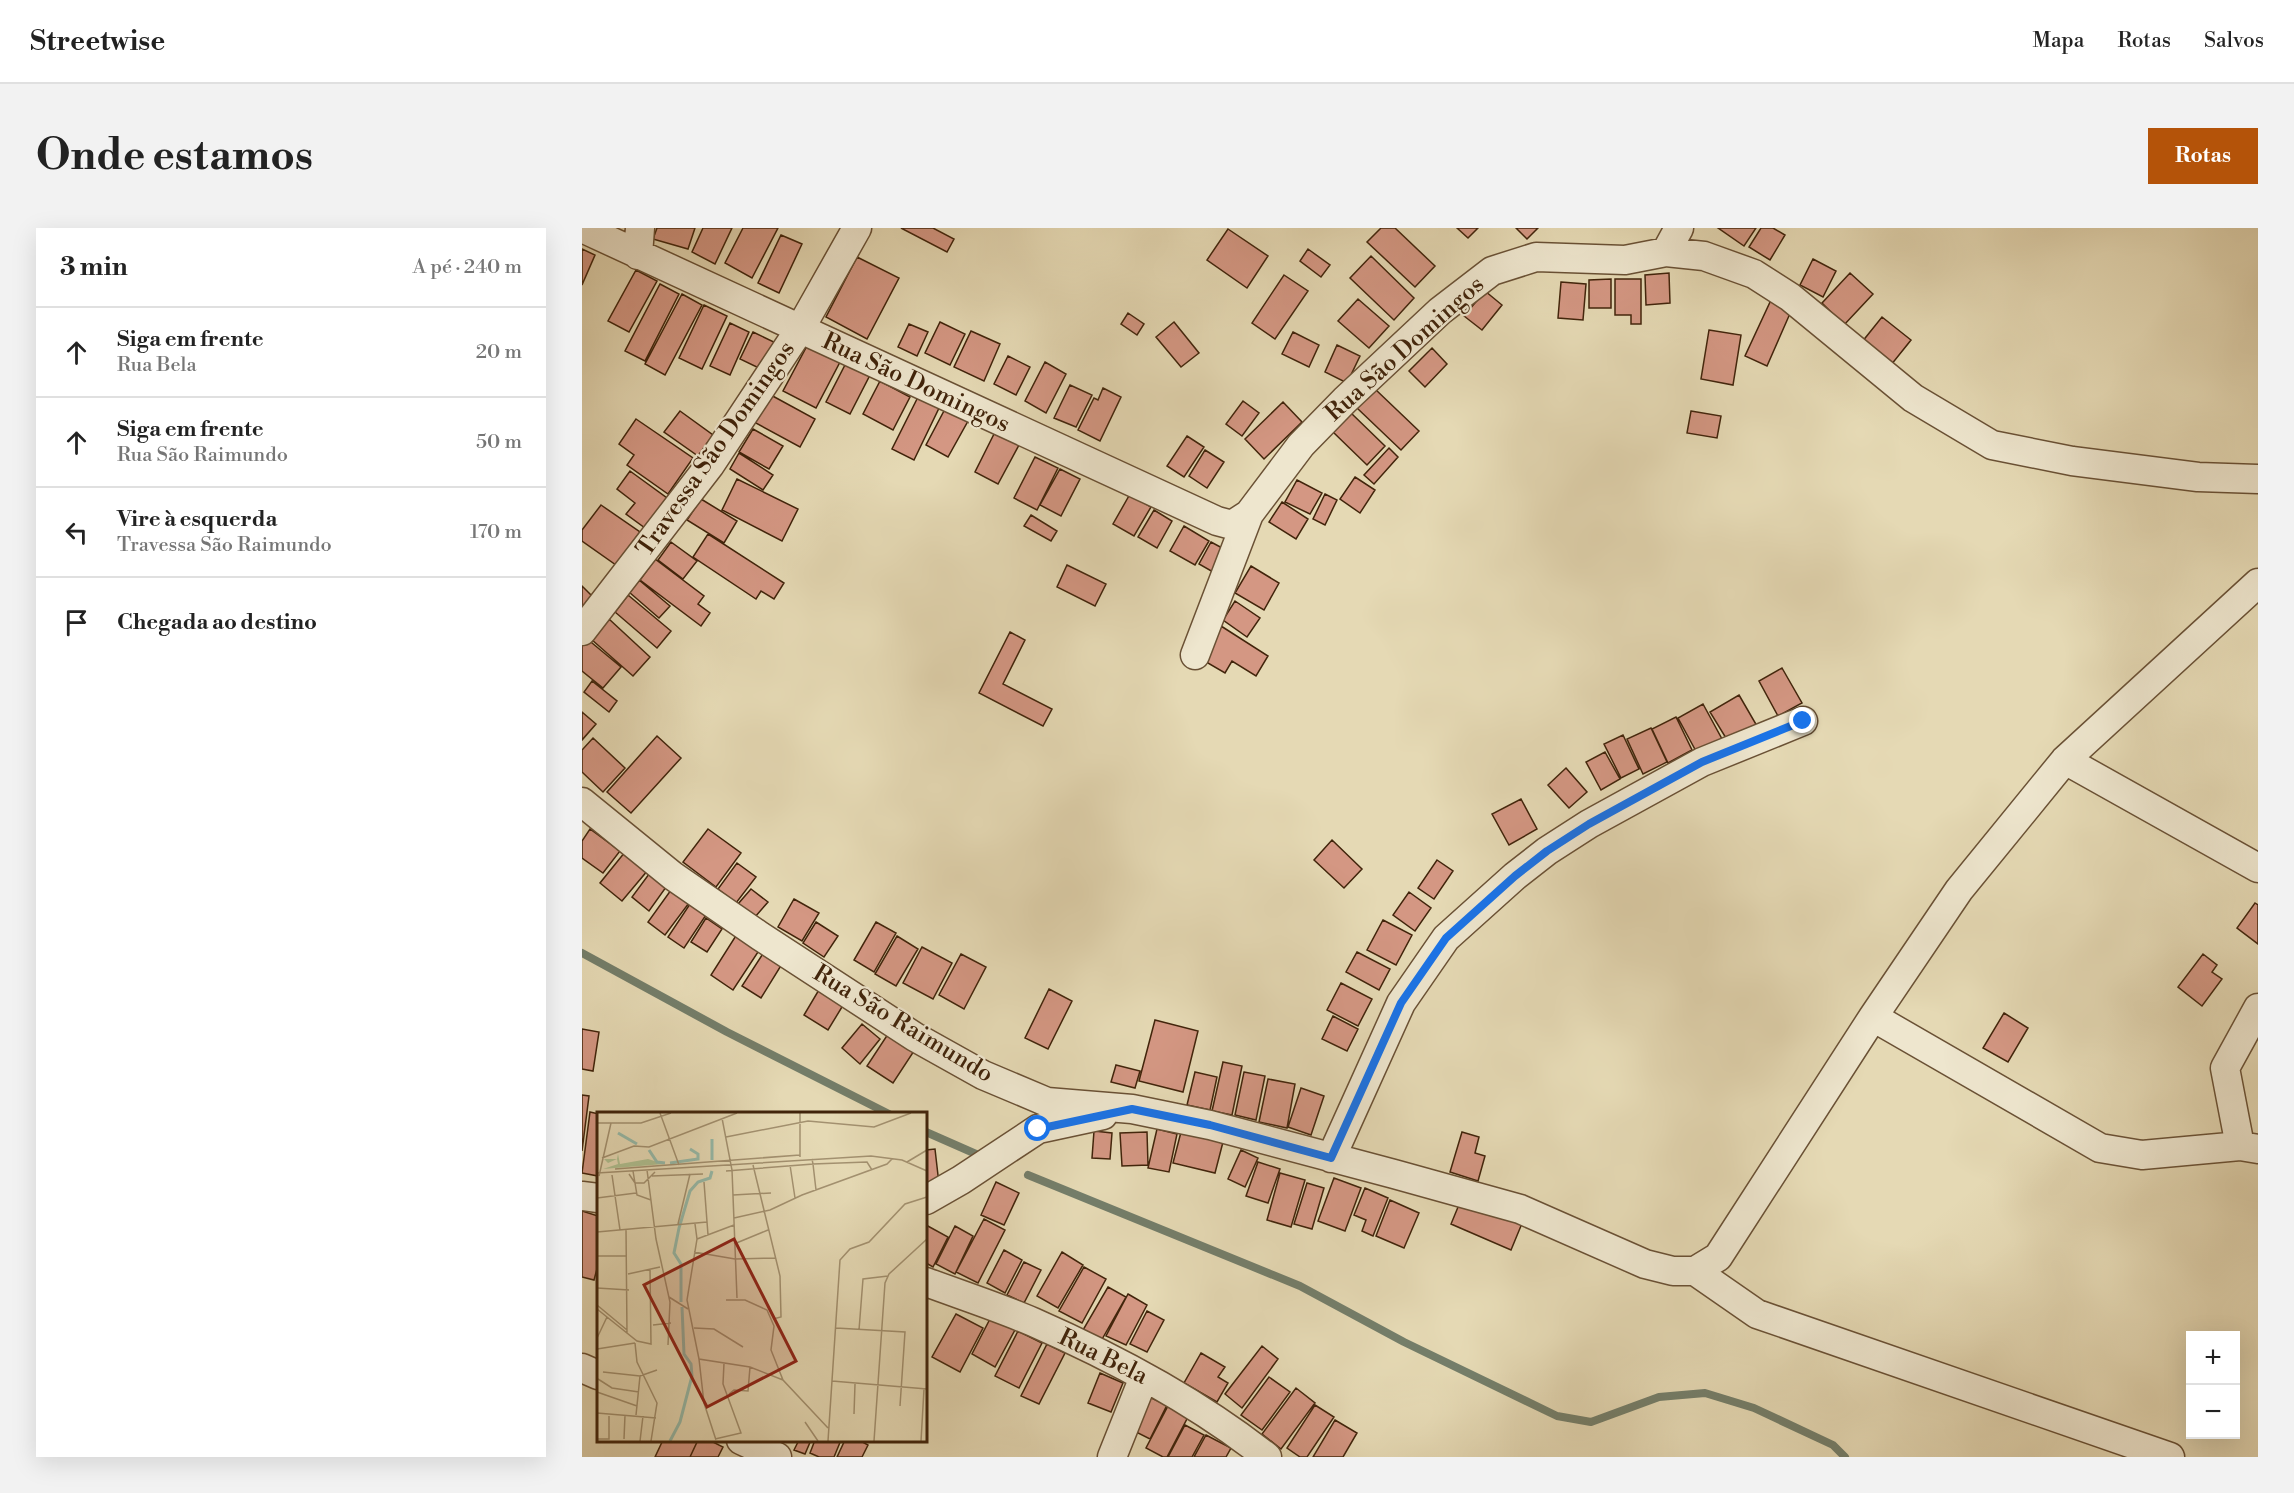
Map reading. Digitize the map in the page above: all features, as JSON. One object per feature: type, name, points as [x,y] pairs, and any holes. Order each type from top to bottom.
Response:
[{"type":"street","name":"Rua São Domingos","points":[[582,228],[639,242],[800,329],[1217,522],[1232,525],[1249,514]]},
{"type":"street","name":"Travessa São Domingos","points":[[582,631],[710,465],[800,329],[857,228]]},
{"type":"street","name":"Rua São Domingos","points":[[1195,655],[1249,514],[1301,445],[1345,400],[1440,312],[1492,271],[1536,257],[1625,260],[1672,240],[1704,256],[1754,274],[1790,297],[1913,398],[1992,444],[2072,462],[2198,477],[2258,479]]},
{"type":"street","points":[[2170,1457],[1757,1314],[1695,1271],[1718,1257],[1873,1017],[1959,890],[2065,760],[2258,583]]},
{"type":"street","points":[[1331,1158],[1401,1003],[1446,938],[1531,864],[1589,824],[1702,762],[1803,721]]},
{"type":"street","points":[[2065,760],[2258,868]]},
{"type":"street","name":"Rua São Raimundo","points":[[582,802],[683,883],[915,1037],[983,1075],[1047,1102],[1132,1109],[1210,1125],[1520,1209],[1645,1264],[1673,1271],[1695,1271]]},
{"type":"street","points":[[1873,1017],[2100,1148],[2142,1155],[2249,1148],[2225,1068],[2258,1008]]},
{"type":"street","points":[[927,1199],[961,1180],[1038,1129],[1132,1109]]},
{"type":"street","points":[[582,1196],[597,1198]]},
{"type":"street","name":"Rua Bela","points":[[927,1281],[1033,1322],[1144,1377],[1188,1401],[1267,1457]]},
{"type":"street","points":[[582,1368],[597,1375]]},
{"type":"street","points":[[1113,1457],[1144,1377]]},
{"type":"street","points":[[745,1442],[777,1457]]},
{"type":"building","points":[[657,228],[695,228],[688,249],[653,239]]},
{"type":"building","points":[[703,228],[732,228],[715,264],[692,252]]},
{"type":"building","points":[[743,228],[778,228],[752,278],[725,263]]},
{"type":"building","points":[[901,228],[933,228],[954,239],[947,252]]},
{"type":"building","points":[[1381,228],[1395,228],[1435,266],[1415,287],[1367,242]]},
{"type":"building","points":[[1457,228],[1478,228],[1468,238]]},
{"type":"building","points":[[1516,228],[1538,228],[1527,239]]},
{"type":"building","points":[[1718,228],[1756,228],[1744,246]]},
{"type":"building","points":[[1761,228],[1773,228],[1785,235],[1770,260],[1749,247]]},
{"type":"building","points":[[1228,229],[1268,256],[1247,288],[1207,260]]},
{"type":"building","points":[[781,235],[802,244],[779,293],[758,283]]},
{"type":"building","points":[[582,249],[595,255],[582,285]]},
{"type":"building","points":[[1308,249],[1330,265],[1321,277],[1300,261]]},
{"type":"building","points":[[1371,256],[1414,298],[1394,320],[1350,278]]},
{"type":"building","points":[[857,257],[899,278],[867,339],[826,317]]},
{"type":"building","points":[[1813,259],[1836,271],[1823,297],[1800,285]]},
{"type":"building","points":[[636,270],[657,281],[629,332],[608,321]]},
{"type":"building","points":[[1669,273],[1670,303],[1646,305],[1645,275]]},
{"type":"building","points":[[1850,273],[1873,294],[1844,325],[1822,303]]},
{"type":"building","points":[[1284,275],[1308,291],[1275,339],[1252,323]]},
{"type":"building","points":[[1611,279],[1611,308],[1589,308],[1589,280]]},
{"type":"building","points":[[1615,279],[1641,279],[1641,324],[1631,324],[1631,315],[1615,315]]},
{"type":"building","points":[[1561,282],[1586,284],[1583,320],[1558,318]]},
{"type":"building","points":[[660,284],[679,294],[645,361],[625,351]]},
{"type":"building","points":[[1485,291],[1502,305],[1482,330],[1464,316]]},
{"type":"building","points":[[682,294],[702,305],[665,375],[645,364]]},
{"type":"building","points":[[1358,299],[1389,326],[1369,348],[1338,321]]},
{"type":"building","points":[[1771,300],[1792,309],[1767,366],[1745,356]]},
{"type":"building","points":[[704,305],[727,316],[702,369],[679,358]]},
{"type":"building","points":[[1128,313],[1144,324],[1137,335],[1121,324]]},
{"type":"building","points":[[1882,317],[1911,340],[1891,365],[1862,342]]},
{"type":"building","points":[[940,322],[965,334],[950,365],[925,353]]},
{"type":"building","points":[[1174,322],[1199,353],[1181,367],[1156,337]]},
{"type":"building","points":[[730,323],[749,332],[730,375],[710,366]]},
{"type":"building","points":[[909,324],[928,332],[917,356],[898,347]]},
{"type":"building","points":[[1709,330],[1741,335],[1733,385],[1701,379]]},
{"type":"building","points":[[971,331],[1000,344],[984,381],[954,367]]},
{"type":"building","points":[[753,332],[776,343],[763,370],[740,359]]},
{"type":"building","points":[[1293,332],[1319,345],[1309,367],[1282,354]]},
{"type":"building","points":[[808,344],[840,362],[816,408],[783,391]]},
{"type":"building","points":[[1337,345],[1360,356],[1347,383],[1325,372]]},
{"type":"building","points":[[1432,348],[1447,364],[1425,387],[1409,371]]},
{"type":"building","points":[[1008,356],[1030,367],[1016,395],[994,384]]},
{"type":"building","points":[[1045,362],[1066,374],[1046,413],[1025,401]]},
{"type":"building","points":[[846,363],[870,375],[850,414],[826,402]]},
{"type":"building","points":[[880,381],[910,397],[893,430],[863,414]]},
{"type":"building","points":[[1070,385],[1092,395],[1076,427],[1054,418]]},
{"type":"building","points":[[1103,388],[1121,397],[1100,441],[1078,430],[1094,398],[1098,400]]},
{"type":"building","points":[[1375,389],[1419,431],[1401,450],[1357,408]]},
{"type":"building","points":[[769,394],[815,419],[800,447],[754,422]]},
{"type":"building","points":[[919,395],[940,406],[914,460],[892,449]]},
{"type":"building","points":[[1243,401],[1259,413],[1242,436],[1226,424]]},
{"type":"building","points":[[1283,402],[1302,422],[1264,459],[1245,439]]},
{"type":"building","points":[[945,409],[968,421],[948,457],[926,445]]},
{"type":"building","points":[[680,411],[713,435],[698,456],[664,432]]},
{"type":"building","points":[[1691,411],[1721,416],[1717,438],[1687,433]]},
{"type":"building","points":[[1351,413],[1385,446],[1367,465],[1333,432]]},
{"type":"building","points":[[636,419],[693,458],[668,494],[627,465],[634,455],[619,444]]},
{"type":"building","points":[[753,429],[783,446],[769,469],[739,452]]},
{"type":"building","points":[[995,432],[1019,445],[998,484],[975,472]]},
{"type":"building","points":[[1187,436],[1204,447],[1184,477],[1167,466]]},
{"type":"building","points":[[1389,448],[1398,457],[1374,484],[1364,475]]},
{"type":"building","points":[[1205,450],[1224,462],[1207,488],[1189,476]]},
{"type":"building","points":[[739,453],[773,475],[763,490],[730,469]]},
{"type":"building","points":[[1035,457],[1058,468],[1037,510],[1014,498]]},
{"type":"building","points":[[1060,469],[1080,479],[1061,516],[1040,505]]},
{"type":"building","points":[[630,471],[667,498],[645,528],[626,514],[635,503],[617,489]]},
{"type":"building","points":[[1355,477],[1375,490],[1360,513],[1340,499]]},
{"type":"building","points":[[737,479],[798,509],[782,541],[722,510]]},
{"type":"building","points":[[1297,480],[1322,493],[1310,514],[1285,502]]},
{"type":"building","points":[[1130,494],[1151,507],[1134,536],[1113,524]]},
{"type":"building","points":[[1325,494],[1337,500],[1325,525],[1313,519]]},
{"type":"building","points":[[701,499],[737,521],[724,543],[687,520]]},
{"type":"building","points":[[1282,502],[1308,519],[1296,539],[1269,522]]},
{"type":"building","points":[[601,505],[640,532],[616,565],[582,541],[582,530]]},
{"type":"building","points":[[1154,510],[1172,521],[1157,548],[1138,537]]},
{"type":"building","points":[[1031,515],[1057,531],[1051,541],[1024,526]]},
{"type":"building","points":[[1184,526],[1209,541],[1195,565],[1170,551]]},
{"type":"building","points":[[708,534],[784,583],[774,599],[761,591],[756,599],[693,557]]},
{"type":"building","points":[[671,542],[697,561],[683,579],[658,560]]},
{"type":"building","points":[[1211,542],[1226,550],[1213,572],[1199,564]]},
{"type":"building","points":[[655,559],[704,596],[698,604],[710,613],[701,626],[640,580]]},
{"type":"building","points":[[1067,565],[1106,584],[1095,606],[1057,587]]},
{"type":"building","points":[[1251,566],[1279,583],[1264,610],[1235,593]]},
{"type":"building","points":[[639,580],[670,606],[659,618],[629,592]]},
{"type":"building","points":[[582,586],[593,597],[582,608]]},
{"type":"building","points":[[628,595],[671,631],[657,648],[615,612]]},
{"type":"building","points":[[1235,601],[1260,618],[1247,637],[1223,620]]},
{"type":"building","points":[[609,619],[650,657],[633,676],[591,639]]},
{"type":"building","points":[[1221,626],[1268,656],[1256,676],[1232,661],[1225,673],[1201,659]]},
{"type":"building","points":[[1010,632],[1025,640],[1003,684],[1052,709],[1043,726],[979,693]]},
{"type":"building","points":[[586,638],[621,667],[603,688],[582,671],[582,643]]},
{"type":"building","points":[[1782,668],[1802,703],[1778,716],[1759,681]]},
{"type":"building","points":[[592,681],[617,701],[609,712],[584,692]]},
{"type":"building","points":[[1739,695],[1757,726],[1729,743],[1710,712]]},
{"type":"building","points":[[1703,704],[1722,739],[1697,753],[1678,718]]},
{"type":"building","points":[[582,712],[596,724],[582,740]]},
{"type":"building","points":[[1676,717],[1692,750],[1668,763],[1652,729]]},
{"type":"building","points":[[1651,728],[1667,762],[1643,774],[1627,739]]},
{"type":"building","points":[[1623,735],[1639,769],[1621,778],[1604,744]]},
{"type":"building","points":[[657,736],[681,758],[631,813],[607,792]]},
{"type":"building","points":[[593,738],[625,768],[603,792],[582,772],[582,750]]},
{"type":"building","points":[[1605,752],[1620,779],[1601,790],[1586,762]]},
{"type":"building","points":[[1566,768],[1587,792],[1569,808],[1548,785]]},
{"type":"building","points":[[1521,799],[1537,829],[1509,845],[1492,814]]},
{"type":"building","points":[[590,829],[620,851],[603,873],[582,858],[582,841]]},
{"type":"building","points":[[708,829],[741,853],[716,887],[683,862]]},
{"type":"building","points":[[1332,840],[1362,869],[1344,888],[1314,860]]},
{"type":"building","points":[[625,852],[648,870],[622,901],[600,883]]},
{"type":"building","points":[[1437,860],[1453,871],[1434,899],[1418,888]]},
{"type":"building","points":[[737,863],[756,877],[736,903],[718,889]]},
{"type":"building","points":[[652,870],[669,883],[649,911],[632,897]]},
{"type":"building","points":[[751,889],[768,902],[755,917],[738,904]]},
{"type":"building","points":[[671,890],[689,903],[665,935],[648,922]]},
{"type":"building","points":[[1409,892],[1431,908],[1415,931],[1393,915]]},
{"type":"building","points":[[794,899],[819,913],[802,941],[778,927]]},
{"type":"building","points":[[2255,903],[2258,905],[2258,944],[2237,928]]},
{"type":"building","points":[[690,904],[706,915],[684,948],[668,937]]},
{"type":"building","points":[[706,918],[722,929],[707,952],[691,942]]},
{"type":"building","points":[[1383,920],[1412,935],[1396,965],[1367,950]]},
{"type":"building","points":[[816,922],[838,936],[824,957],[803,943]]},
{"type":"building","points":[[876,922],[896,933],[874,972],[854,960]]},
{"type":"building","points":[[737,934],[760,949],[733,990],[711,975]]},
{"type":"building","points":[[897,936],[918,949],[896,986],[875,974]]},
{"type":"building","points":[[922,947],[952,963],[933,999],[903,983]]},
{"type":"building","points":[[764,952],[782,964],[761,998],[742,986]]},
{"type":"building","points":[[1357,952],[1390,969],[1379,990],[1346,972]]},
{"type":"building","points":[[961,954],[986,967],[964,1009],[939,995]]},
{"type":"building","points":[[2203,954],[2217,965],[2212,972],[2222,979],[2202,1006],[2178,987]]},
{"type":"building","points":[[1341,983],[1372,999],[1358,1026],[1327,1010]]},
{"type":"building","points":[[820,988],[845,1002],[828,1030],[804,1015]]},
{"type":"building","points":[[1049,989],[1072,1001],[1048,1049],[1025,1038]]},
{"type":"building","points":[[2004,1013],[2028,1028],[2008,1062],[1983,1048]]},
{"type":"building","points":[[1333,1016],[1358,1029],[1347,1051],[1322,1039]]},
{"type":"building","points":[[1155,1020],[1198,1031],[1183,1092],[1139,1081]]},
{"type":"building","points":[[862,1024],[880,1039],[860,1064],[842,1048]]},
{"type":"building","points":[[582,1029],[599,1032],[593,1071],[582,1069]]},
{"type":"building","points":[[888,1034],[914,1051],[893,1083],[867,1066]]},
{"type":"building","points":[[1223,1062],[1242,1066],[1232,1115],[1212,1111]]},
{"type":"building","points":[[1116,1065],[1140,1071],[1135,1088],[1111,1082]]},
{"type":"building","points":[[1195,1072],[1217,1077],[1210,1110],[1187,1105]]},
{"type":"building","points":[[1244,1072],[1265,1076],[1256,1120],[1235,1115]]},
{"type":"building","points":[[1268,1079],[1295,1084],[1287,1128],[1259,1122]]},
{"type":"building","points":[[1301,1088],[1324,1096],[1311,1135],[1288,1127]]},
{"type":"building","points":[[582,1095],[589,1096],[582,1151]]},
{"type":"building","points":[[590,1112],[597,1114],[597,1176],[582,1173]]},
{"type":"building","points":[[1157,1129],[1177,1134],[1169,1172],[1148,1168]]},
{"type":"building","points":[[1094,1131],[1112,1133],[1110,1159],[1092,1158]]},
{"type":"building","points":[[1147,1132],[1148,1165],[1122,1166],[1120,1133]]},
{"type":"building","points":[[1181,1132],[1223,1142],[1215,1173],[1173,1163]]},
{"type":"building","points":[[1462,1132],[1479,1137],[1475,1153],[1485,1156],[1478,1181],[1450,1172]]},
{"type":"building","points":[[935,1149],[939,1184],[927,1186],[927,1150]]},
{"type":"building","points":[[1241,1150],[1258,1158],[1245,1187],[1228,1179]]},
{"type":"building","points":[[1258,1162],[1280,1169],[1268,1203],[1246,1196]]},
{"type":"building","points":[[1280,1173],[1305,1180],[1291,1227],[1267,1220]]},
{"type":"building","points":[[1334,1178],[1361,1188],[1345,1231],[1318,1221]]},
{"type":"building","points":[[996,1182],[1019,1193],[1004,1225],[981,1215]]},
{"type":"building","points":[[1307,1183],[1324,1188],[1312,1229],[1294,1224]]},
{"type":"building","points":[[1365,1188],[1388,1198],[1373,1236],[1362,1231],[1366,1220],[1354,1215]]},
{"type":"building","points":[[1463,1195],[1523,1221],[1511,1250],[1451,1224]]},
{"type":"building","points":[[1390,1200],[1419,1213],[1404,1248],[1376,1236]]},
{"type":"building","points":[[582,1211],[597,1216],[597,1269],[594,1280],[582,1277]]},
{"type":"building","points":[[984,1219],[1005,1230],[978,1283],[956,1272]]},
{"type":"building","points":[[927,1226],[948,1237],[933,1267],[927,1264]]},
{"type":"building","points":[[955,1226],[973,1236],[955,1274],[936,1264]]},
{"type":"building","points":[[1004,1250],[1022,1260],[1005,1293],[987,1283]]},
{"type":"building","points":[[1062,1252],[1083,1265],[1058,1308],[1037,1296]]},
{"type":"building","points":[[1024,1262],[1041,1270],[1024,1303],[1007,1295]]},
{"type":"building","points":[[1084,1267],[1106,1279],[1082,1323],[1059,1311]]},
{"type":"building","points":[[1108,1287],[1126,1297],[1101,1341],[1083,1330]]},
{"type":"building","points":[[1128,1294],[1147,1305],[1126,1345],[1106,1336]]},
{"type":"building","points":[[1147,1311],[1164,1320],[1147,1352],[1130,1344]]},
{"type":"building","points":[[956,1314],[983,1328],[960,1372],[932,1357]]},
{"type":"building","points":[[992,1315],[1016,1328],[995,1367],[972,1354]]},
{"type":"building","points":[[1018,1331],[1042,1343],[1019,1388],[995,1376]]},
{"type":"building","points":[[1047,1344],[1065,1353],[1039,1404],[1021,1396]]},
{"type":"building","points":[[1262,1346],[1278,1359],[1242,1408],[1225,1394]]},
{"type":"building","points":[[1201,1353],[1225,1367],[1218,1377],[1228,1383],[1217,1402],[1184,1383]]},
{"type":"building","points":[[1100,1373],[1123,1383],[1111,1412],[1088,1403]]},
{"type":"building","points":[[1269,1377],[1290,1392],[1262,1430],[1241,1415]]},
{"type":"building","points":[[1296,1388],[1315,1403],[1281,1449],[1262,1434]]},
{"type":"building","points":[[1147,1396],[1167,1405],[1150,1439],[1130,1429]]},
{"type":"building","points":[[1169,1404],[1189,1415],[1167,1457],[1163,1457],[1146,1448]]},
{"type":"building","points":[[1315,1405],[1334,1417],[1307,1457],[1300,1457],[1287,1448]]},
{"type":"building","points":[[1335,1420],[1357,1433],[1343,1457],[1313,1457]]},
{"type":"building","points":[[1185,1425],[1204,1435],[1192,1457],[1168,1457]]},
{"type":"building","points":[[1206,1435],[1231,1448],[1226,1457],[1194,1457]]},
{"type":"building","points":[[662,1442],[697,1442],[690,1457],[655,1457]]},
{"type":"building","points":[[697,1442],[713,1442],[723,1447],[718,1457],[690,1457]]},
{"type":"building","points":[[798,1442],[810,1442],[805,1454],[794,1450]]},
{"type":"building","points":[[814,1442],[840,1442],[834,1457],[819,1457],[810,1453]]},
{"type":"building","points":[[844,1442],[863,1442],[868,1445],[862,1457],[837,1457]]},
{"type":"waterway","points":[[582,953],[727,1032],[885,1112]]},
{"type":"waterway","points":[[927,1132],[976,1154]]},
{"type":"waterway","points":[[1028,1175],[1300,1286],[1404,1342],[1557,1416],[1591,1422],[1659,1397],[1705,1393],[1754,1408],[1833,1445],[1845,1457]]},
{"type":"route","points":[[1038,1129],[1132,1109],[1210,1125],[1331,1158],[1401,1003],[1446,938],[1515,876],[1547,851],[1589,824],[1702,762],[1803,721]]}]
